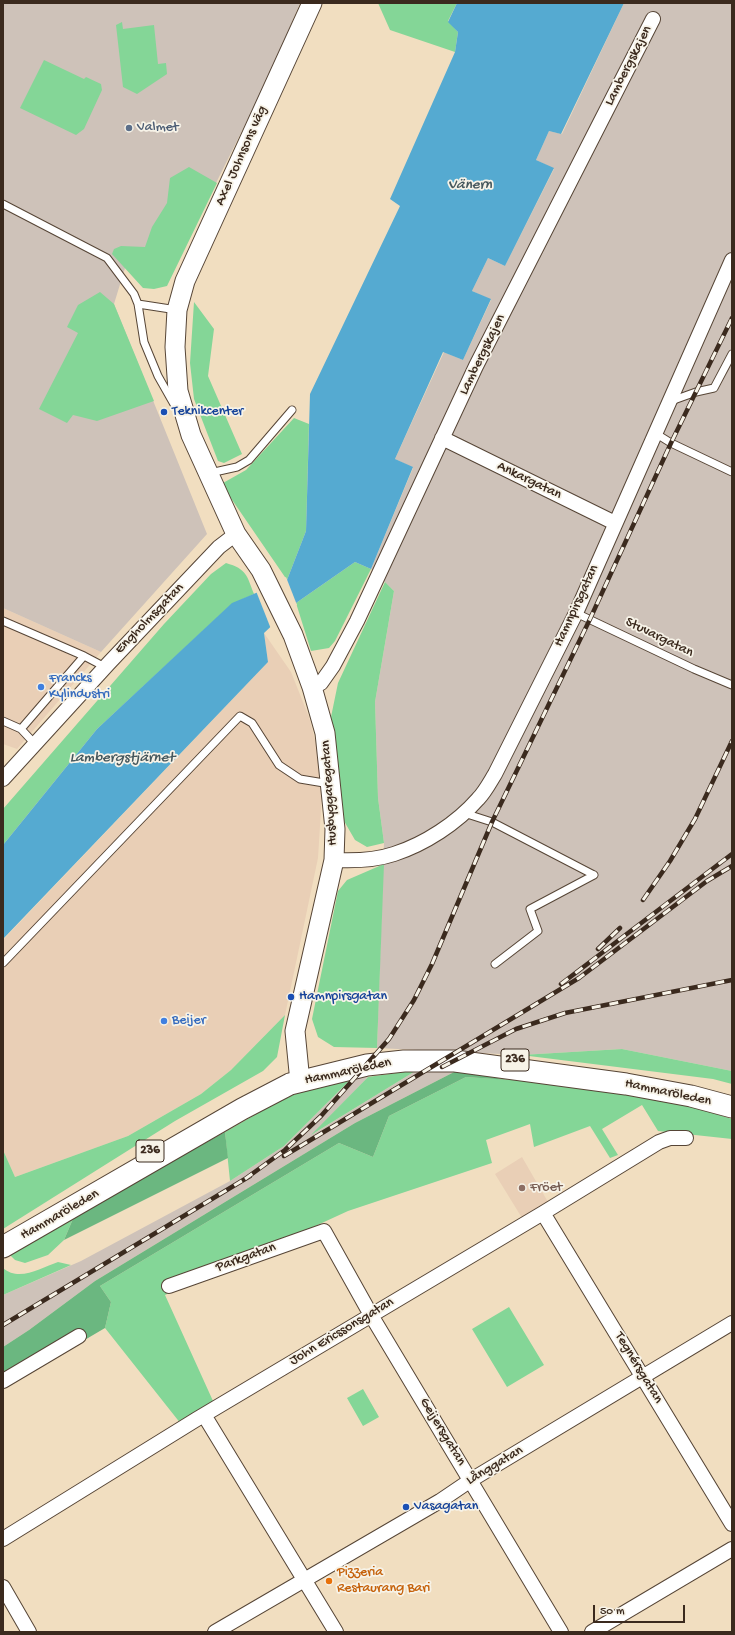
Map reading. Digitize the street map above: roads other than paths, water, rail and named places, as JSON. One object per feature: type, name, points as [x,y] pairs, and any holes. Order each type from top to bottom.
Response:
[{"type":"main road","name":"Hammaröleden","points":[[3,1238],[238,1100],[299,1075],[376,1054],[415,1052],[466,1053],[691,1083],[732,1092]]},
{"type":"main road","name":"Hammaröleden","points":[[3,1247],[299,1075],[404,1061],[454,1061],[626,1084],[691,1096],[732,1107]]},
{"type":"street","name":"Axel Johnsons väg","points":[[236,534],[191,434],[178,391],[175,347],[177,310],[185,281],[312,3]]},
{"type":"street","name":"Lambergskajen","points":[[312,687],[321,683],[333,666],[357,621],[476,366],[653,19]]},
{"type":"street","name":"Hamnpirsgatan","points":[[334,860],[366,859],[394,854],[435,834],[464,814],[480,798],[495,774],[576,613],[732,260]]},
{"type":"street","name":"Ankargatan","points":[[442,438],[615,523]]},
{"type":"street","name":"Husbyggaregatan","points":[[236,534],[261,570],[295,642],[312,687],[325,733],[332,785],[335,828],[334,860],[294,1031],[299,1075]]},
{"type":"street","name":"Engholmsgatan","points":[[3,779],[105,667],[219,547],[236,534]]},
{"type":"street","name":"John Ericssonsgatan","points":[[3,1539],[204,1415],[543,1213],[658,1142],[670,1138],[686,1138]]},
{"type":"street","name":"Tegnérsgatan","points":[[543,1213],[732,1524]]},
{"type":"street","name":"Geijersgatan","points":[[324,1231],[371,1315],[561,1632]]},
{"type":"street","name":"Parkgatan","points":[[169,1286],[324,1231]]},
{"type":"street","name":"Långgatan","points":[[215,1632],[440,1500],[732,1323]]},
{"type":"street","points":[[3,1381],[79,1336]]},
{"type":"street","points":[[204,1415],[305,1578],[336,1632]]},
{"type":"street","points":[[592,1632],[732,1550]]},
{"type":"street","points":[[3,1586],[30,1632]]},
{"type":"lane","name":"Axel Johnsons väg","points":[[3,204],[107,258],[123,278],[138,304],[144,342],[158,376],[191,434]]},
{"type":"lane","points":[[138,304],[177,310]]},
{"type":"lane","points":[[669,402],[696,392],[714,388],[732,354]]},
{"type":"lane","points":[[208,474],[237,467],[249,460],[292,410]]},
{"type":"lane","points":[[655,433],[671,443],[732,472]]},
{"type":"lane","name":"Stuvargatan","points":[[576,613],[694,669],[732,685]]},
{"type":"lane","points":[[3,621],[84,656],[105,667]]},
{"type":"lane","points":[[21,730],[84,656]]},
{"type":"lane","points":[[3,963],[240,716],[252,723],[263,743],[279,765],[300,779],[332,785]]},
{"type":"lane","points":[[3,721],[21,730],[35,744]]},
{"type":"lane","points":[[464,814],[492,822],[594,875],[530,909],[538,932],[495,964]]},
{"type":"water","name":"Vänern","points":[[457,3],[624,3],[561,134],[549,131],[536,160],[554,168],[505,266],[488,258],[472,291],[491,299],[463,360],[443,352],[395,459],[413,467],[371,569],[355,562],[296,603],[264,633],[268,662],[3,939],[3,845],[97,729],[232,603],[287,580],[306,531],[310,394],[400,206],[390,199],[455,52],[458,32],[448,22]]},
{"type":"railway","points":[[245,1179],[285,1150],[321,1116],[389,1039],[414,1000],[432,964],[492,822],[590,619],[671,443],[732,318]]},
{"type":"railway","points":[[643,900],[670,861],[695,819],[732,741]]},
{"type":"railway","points":[[561,984],[732,854]]},
{"type":"railway","points":[[284,1156],[579,978],[707,881],[732,866]]},
{"type":"railway","points":[[598,949],[620,928]]},
{"type":"railway","points":[[442,1067],[516,1029],[565,1013],[732,980]]},
{"type":"railway","points":[[3,1325],[250,1176]]},
{"type":"place","name":"Valmet","points":[[129,128]]},
{"type":"place","name":"Teknikcenter","points":[[164,412]]},
{"type":"place","name":"Francks Kylindustri","points":[[41,687]]},
{"type":"place","name":"Hamnpirsgatan","points":[[291,997]]},
{"type":"place","name":"Beijer","points":[[164,1021]]},
{"type":"place","name":"Fröet","points":[[522,1188]]},
{"type":"place","name":"Vasagatan","points":[[406,1507]]},
{"type":"place","name":"Pizzeria Restaurang Bari","points":[[329,1581]]},
{"type":"water label","name":"Lambergstjärnet","points":[[122,759]]}]
